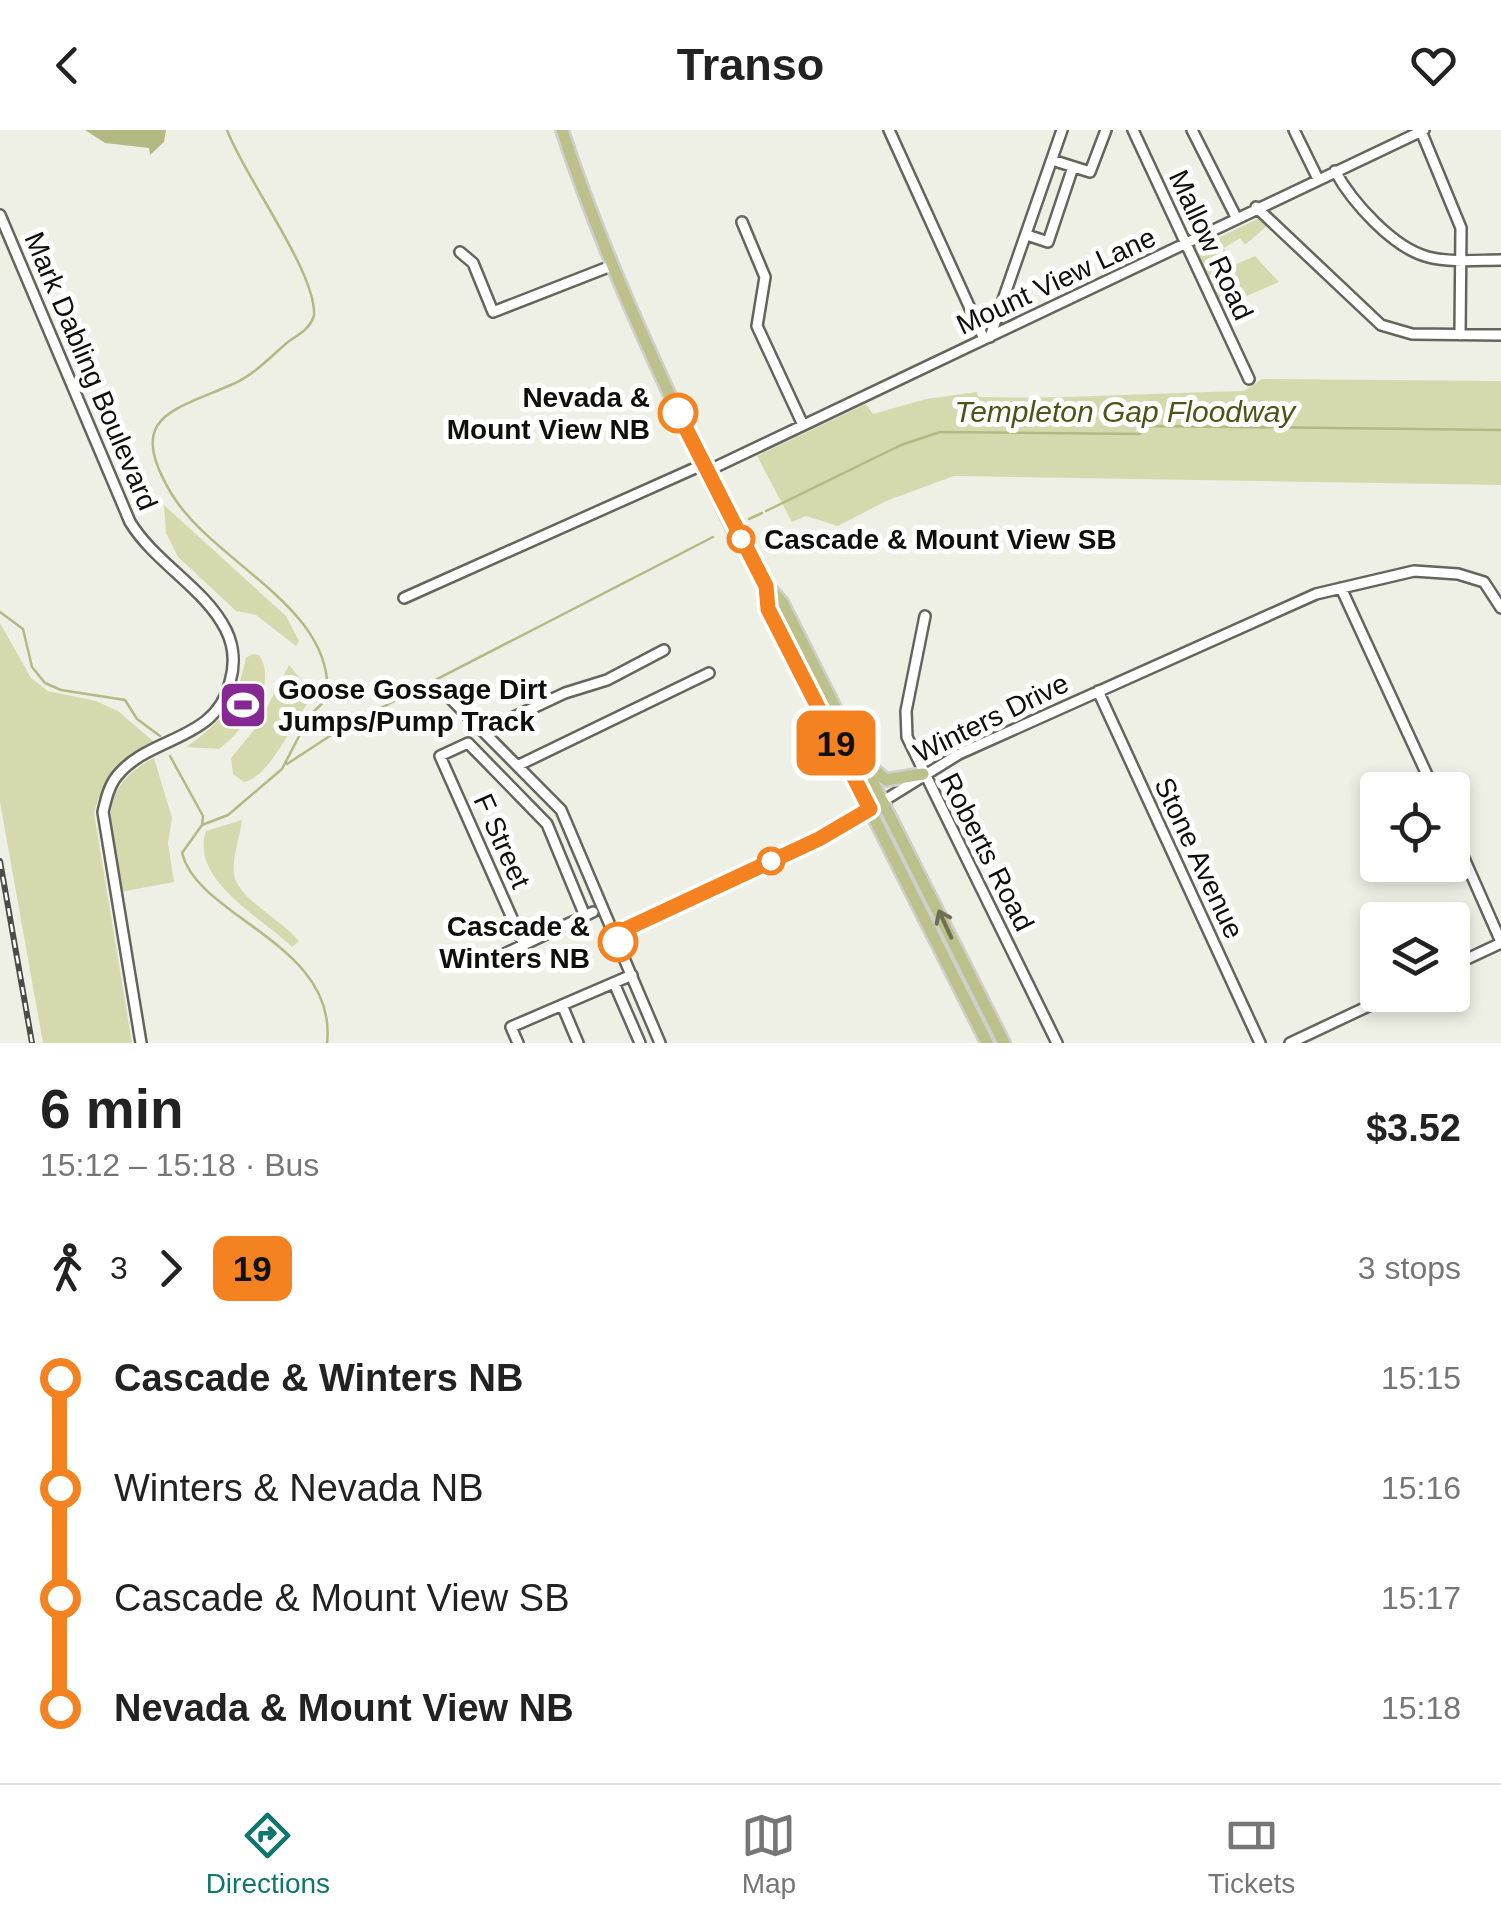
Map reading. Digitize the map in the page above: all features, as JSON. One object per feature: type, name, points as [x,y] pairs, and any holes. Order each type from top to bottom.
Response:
[{"type":"main road","points":[[562,130],[611,266],[704,468],[766,586],[782,602],[1004,1043]]},
{"type":"main road","points":[[766,586],[768,609],[987,1043]]},
{"type":"main road","points":[[857,750],[886,780],[923,774]]},
{"type":"street","points":[[889,130],[987,338]]},
{"type":"street","points":[[987,338],[1062,130]]},
{"type":"street","points":[[1052,160],[1090,172],[1106,130]]},
{"type":"street","name":"Mallow Road","points":[[1132,130],[1249,380]]},
{"type":"street","points":[[1192,130],[1236,217]]},
{"type":"street","points":[[1294,130],[1318,178]]},
{"type":"street","points":[[1392,130],[1398,142]]},
{"type":"street","points":[[1423,131],[1456,208],[1461,260],[1460,335]]},
{"type":"street","name":"Mount View Lane","points":[[404,598],[803,424],[1423,131]]},
{"type":"street","points":[[1026,235],[1048,242],[1073,167]]},
{"type":"street","points":[[1335,171],[1348,193],[1402,244],[1431,258],[1501,260]]},
{"type":"street","points":[[1256,207],[1381,324],[1412,334],[1501,336]]},
{"type":"street","name":"Mark Dabling Boulevard","points":[[0,216],[130,522],[144,544],[216,614],[232,648],[230,684],[214,715],[186,736],[133,761],[109,788],[103,812],[141,1043]]},
{"type":"street","points":[[742,222],[765,277],[757,326],[803,424]]},
{"type":"street","points":[[460,252],[473,263],[493,312],[611,266]]},
{"type":"street","name":"Winters Drive","points":[[615,934],[819,839],[923,774],[1316,594],[1400,572],[1444,572],[1484,582],[1501,608]]},
{"type":"street","points":[[1341,588],[1426,772]]},
{"type":"street","name":"Roberts Road","points":[[926,616],[906,722],[909,744],[1058,1043]]},
{"type":"street","points":[[484,732],[565,693],[606,680],[664,650]]},
{"type":"street","points":[[519,765],[709,673]]},
{"type":"street","name":"Stone Avenue","points":[[1098,692],[1260,1043]]},
{"type":"street","points":[[451,698],[561,810],[594,911],[615,934],[660,1043]]},
{"type":"street","name":"F Street","points":[[524,944],[440,756],[468,743],[547,824],[594,911]]},
{"type":"street","points":[[1470,872],[1501,943],[1470,958]]},
{"type":"street","points":[[502,954],[594,911]]},
{"type":"street","points":[[955,979],[968,972]]},
{"type":"street","points":[[518,1043],[511,1026],[632,975]]},
{"type":"street","points":[[614,983],[640,1043]]},
{"type":"street","points":[[562,1005],[578,1043]]},
{"type":"street","points":[[1290,1043],[1360,1010]]},
{"type":"shaded area","points":[[85,130],[166,130],[164,142],[150,155],[149,148],[105,143]]},
{"type":"shaded area","points":[[1259,218],[1267,226],[1245,245],[1240,238],[1224,248],[1234,265],[1255,256],[1279,282],[1221,307],[1196,249]]},
{"type":"shaded area","points":[[1262,379],[1501,381],[1501,485],[954,476],[886,501],[838,526],[806,516],[792,522],[757,456],[866,404],[873,414],[926,399],[977,392],[978,397],[1078,397],[1244,391]]},
{"type":"shaded area","points":[[164,505],[286,616],[299,641],[296,646],[256,615],[236,611],[178,557],[166,533]]},
{"type":"shaded area","points":[[0,623],[31,678],[48,691],[96,701],[118,711],[154,742],[115,770],[94,813],[132,1043],[43,1043],[0,802]]},
{"type":"shaded area","name":"Goose Gossage Dirt Jumps/Pump Track","points":[[259,655],[265,680],[248,719],[219,749],[186,747],[226,710],[246,658]]},
{"type":"shaded area","points":[[289,665],[314,695],[273,758],[244,782],[233,774],[231,758],[258,725]]},
{"type":"shaded area","points":[[154,758],[172,818],[168,843],[174,882],[120,892],[110,833],[114,799],[134,770]]},
{"type":"shaded area","points":[[242,820],[234,861],[237,883],[299,941],[292,947],[231,896],[208,865],[204,849],[206,831]]},
{"type":"waterway","points":[[227,130],[293,251],[312,298],[314,316],[303,331],[248,376],[162,419],[153,447],[171,493],[190,518],[293,612],[313,638],[325,667],[327,699],[310,715],[282,769],[228,815],[202,825],[182,853],[193,876],[213,896],[265,935],[311,981],[325,1009],[327,1043]]},
{"type":"waterway","name":"Templeton Gap Floodway","points":[[766,511],[901,445],[940,432],[1139,434],[1150,426],[1501,430]]},
{"type":"waterway","name":"Templeton Gap Floodway","points":[[749,519],[762,513]]},
{"type":"waterway","name":"Templeton Gap Floodway","points":[[287,764],[342,728],[713,537]]},
{"type":"waterway","points":[[0,612],[23,629],[32,667],[45,683],[61,690],[125,700],[137,719],[160,736]]},
{"type":"waterway","points":[[170,756],[203,816],[202,825]]},
{"type":"railway","points":[[0,861],[32,1043]]},
{"type":"bus line","name":"19","points":[[618,942],[615,934],[819,839],[870,809],[768,609],[766,586],[678,413]]},
{"type":"place","name":"Nevada & Mount View NB","points":[[678,413]]},
{"type":"place","name":"Cascade & Mount View SB","points":[[741,539]]},
{"type":"place","name":"Goose Gossage Dirt Jumps/Pump Track","points":[[243,705]]},
{"type":"place","name":"Cascade & Winters NB","points":[[618,942]]}]
